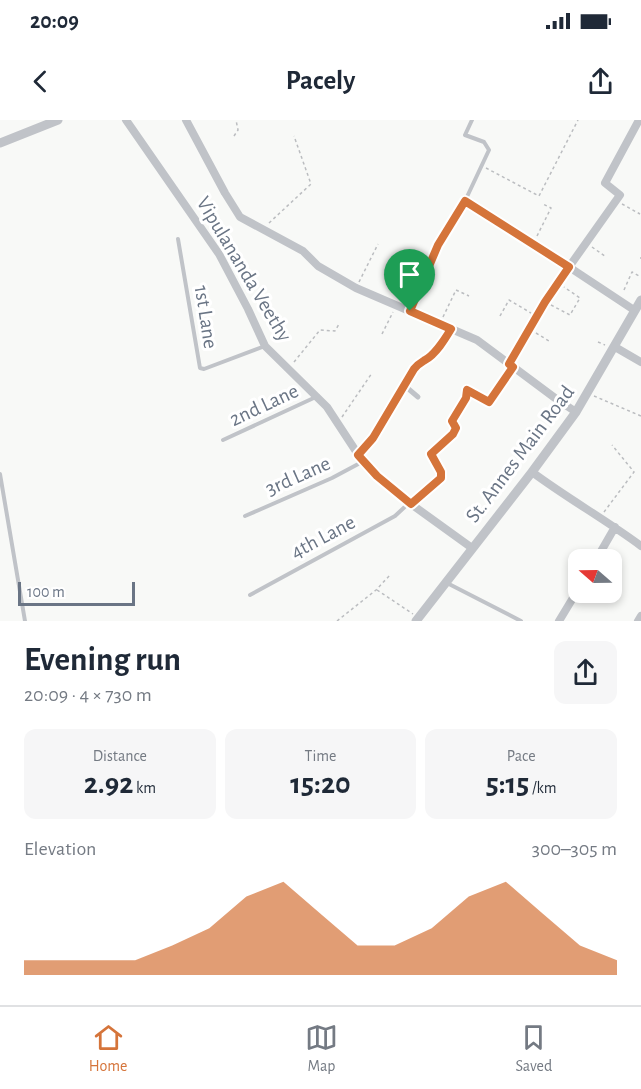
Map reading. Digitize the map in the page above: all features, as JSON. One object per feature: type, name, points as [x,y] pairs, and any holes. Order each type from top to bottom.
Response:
[{"type":"street","points":[[0,143],[58,120]]},
{"type":"street","name":"Vipulananda Veethy","points":[[126,120],[219,254],[265,346],[287,370],[318,396],[339,423],[360,459],[410,503],[472,548]]},
{"type":"street","points":[[186,120],[225,194],[240,217],[303,251],[318,267],[356,288],[477,340],[576,411]]},
{"type":"street","points":[[511,366],[545,302],[620,195],[605,183],[639,120]]},
{"type":"street","points":[[465,201],[534,242],[634,310]]},
{"type":"street","name":"St. Annes Main Road","points":[[417,619],[532,472],[588,394],[641,300]]},
{"type":"street","points":[[360,459],[414,369],[444,341],[451,329]]},
{"type":"street","points":[[615,347],[641,362]]},
{"type":"street","points":[[405,386],[418,397]]},
{"type":"street","points":[[532,472],[567,498],[641,546]]},
{"type":"street","points":[[602,549],[615,527]]},
{"type":"street","points":[[559,621],[570,603]]},
{"type":"street","points":[[638,621],[641,616]]},
{"type":"lane","points":[[410,311],[438,245],[465,201],[489,150],[484,142],[465,135],[472,120]]},
{"type":"lane","name":"1st Lane","points":[[178,238],[200,368],[204,369],[265,346]]},
{"type":"lane","name":"2nd Lane","points":[[223,440],[318,396]]},
{"type":"lane","name":"3rd Lane","points":[[245,516],[332,478],[360,459]]},
{"type":"lane","points":[[0,474],[25,621]]},
{"type":"lane","name":"4th Lane","points":[[249,595],[395,516],[410,503]]},
{"type":"lane","points":[[446,582],[521,621]]},
{"type":"path","points":[[234,136],[238,130],[236,120]]},
{"type":"path","points":[[482,166],[539,196],[578,120]]},
{"type":"path","points":[[261,229],[311,183],[294,136]]},
{"type":"path","points":[[616,201],[640,214]]},
{"type":"path","points":[[534,242],[551,208],[543,204]]},
{"type":"path","points":[[546,218],[551,220]]},
{"type":"path","points":[[586,243],[606,257]]},
{"type":"path","points":[[356,288],[378,244]]},
{"type":"path","points":[[624,290],[632,272],[641,277]]},
{"type":"path","points":[[545,302],[570,315],[580,298],[558,283]]},
{"type":"path","points":[[440,323],[456,290],[469,296]]},
{"type":"path","points":[[500,316],[509,300],[537,316]]},
{"type":"path","points":[[382,334],[395,305]]},
{"type":"path","points":[[287,370],[320,330],[335,332],[339,324]]},
{"type":"path","points":[[530,330],[549,341]]},
{"type":"path","points":[[410,503],[441,478],[441,472],[431,454],[453,434],[456,428],[452,421],[466,398],[467,390],[489,402],[511,366]]},
{"type":"path","points":[[339,423],[372,373]]},
{"type":"path","points":[[588,394],[641,417]]},
{"type":"path","points":[[600,518],[634,472],[612,445]]},
{"type":"path","points":[[337,621],[376,590],[390,575]]},
{"type":"path","points":[[376,590],[417,619]]},
{"type":"route","points":[[465,201],[534,242],[569,267],[545,302],[509,364],[513,367],[489,402],[467,390],[466,398],[452,421],[456,428],[453,434],[431,454],[441,472],[441,478],[411,504],[377,476],[358,455],[373,438],[414,369],[444,341],[451,329],[410,311],[438,245],[465,201]]}]
